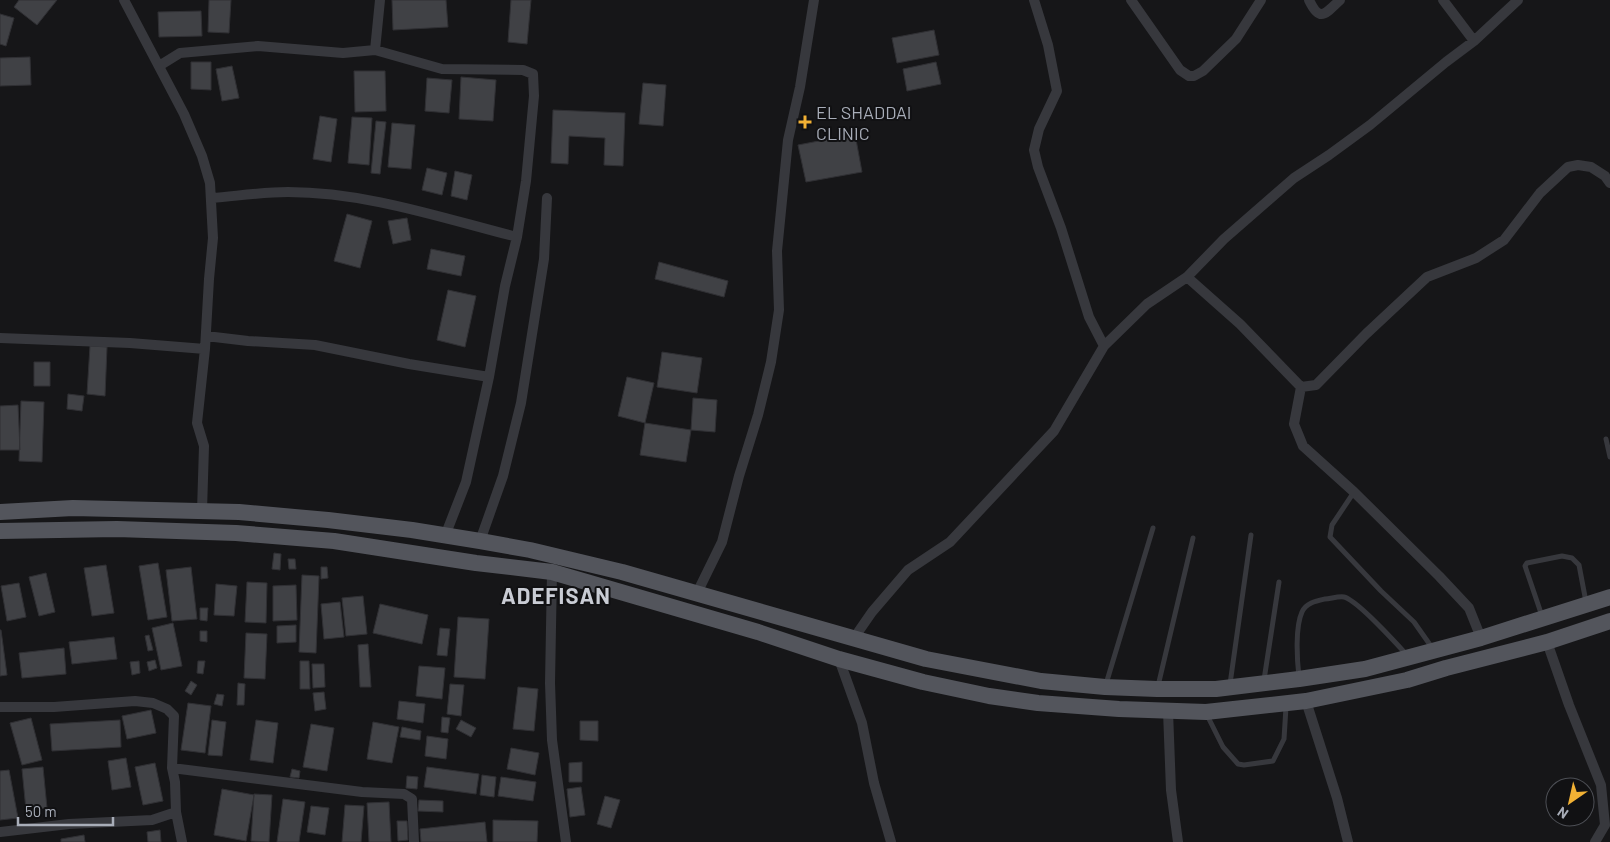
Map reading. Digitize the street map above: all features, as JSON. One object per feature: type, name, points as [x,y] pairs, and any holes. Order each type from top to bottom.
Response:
[{"type":"main road","points":[[0,512],[73,508],[239,512],[412,530],[480,541],[571,560],[697,593],[926,659],[1041,682],[1157,689],[1230,687],[1365,669],[1481,638],[1610,597]]},
{"type":"main road","points":[[0,531],[117,529],[236,533],[334,541],[476,563],[552,572],[923,682],[989,696],[1038,703],[1168,711],[1206,712],[1306,701],[1407,680],[1547,642],[1610,620]]},
{"type":"street","points":[[124,0],[184,114],[202,156],[210,183],[213,238],[205,349],[197,423],[204,446],[202,511]]},
{"type":"street","points":[[375,50],[380,0]]},
{"type":"street","points":[[697,593],[722,542],[771,362],[779,310],[778,251],[788,140],[800,88],[814,0]]},
{"type":"street","points":[[1034,0],[1048,45],[1057,91],[1039,129],[1034,150],[1038,167],[1061,228],[1089,317],[1104,346]]},
{"type":"street","points":[[1131,0],[1180,70],[1189,76],[1194,76],[1236,39],[1261,0]]},
{"type":"street","points":[[1309,0],[1315,12],[1323,14],[1340,0]]},
{"type":"street","points":[[1443,0],[1474,41]]},
{"type":"street","points":[[854,638],[872,612],[908,570],[950,542],[1054,431],[1104,346],[1147,304],[1187,276],[1224,240],[1294,178],[1370,125],[1474,41],[1518,0]]},
{"type":"street","points":[[159,66],[180,53],[258,46],[343,53],[375,50],[442,69],[523,70],[533,74],[534,96],[526,181],[517,237],[505,286],[489,377],[466,482],[445,536]]},
{"type":"street","points":[[1301,387],[1316,385],[1366,334],[1428,277],[1489,252],[1504,240],[1540,193],[1568,168],[1578,165],[1591,167],[1605,176],[1610,183]]},
{"type":"street","points":[[212,198],[287,192],[324,194],[381,202],[517,237]]},
{"type":"street","points":[[480,541],[503,476],[521,403],[544,259],[547,198]]},
{"type":"street","points":[[1187,276],[1240,324],[1301,387]]},
{"type":"street","points":[[206,336],[248,341],[315,345],[410,364],[489,377]]},
{"type":"street","points":[[0,338],[130,343],[205,349]]},
{"type":"street","points":[[1301,387],[1294,424],[1303,446],[1354,492],[1469,608],[1481,638]]},
{"type":"street","points":[[552,572],[550,683],[552,740],[566,842]]},
{"type":"street","points":[[1547,642],[1569,705],[1601,785],[1606,825],[1598,841]]},
{"type":"street","points":[[839,658],[862,723],[874,783],[891,842]]},
{"type":"street","points":[[0,707],[54,707],[135,701],[152,703],[167,709],[174,716],[172,768],[175,782],[176,812],[182,842]]},
{"type":"street","points":[[1306,701],[1337,798],[1348,842]]},
{"type":"street","points":[[1168,711],[1171,790],[1178,842]]},
{"type":"street","points":[[172,768],[362,792],[404,794],[412,799],[414,842]]},
{"type":"street","points":[[0,832],[69,824],[152,820],[176,812]]},
{"type":"lane","points":[[1606,439],[1610,457]]},
{"type":"lane","points":[[1354,492],[1332,525],[1330,537],[1380,591],[1414,622],[1435,651]]},
{"type":"lane","points":[[1105,686],[1152,528]]},
{"type":"lane","points":[[1230,687],[1251,535]]},
{"type":"lane","points":[[1157,689],[1193,538]]},
{"type":"lane","points":[[1543,618],[1528,577],[1525,566],[1527,563],[1562,556],[1572,558],[1578,564],[1587,605]]},
{"type":"lane","points":[[1263,683],[1279,582]]},
{"type":"lane","points":[[1299,679],[1296,655],[1302,612],[1308,604],[1317,601],[1344,597],[1380,626],[1408,656]]},
{"type":"lane","points":[[1206,712],[1223,747],[1238,764],[1244,765],[1273,761],[1284,739],[1286,702]]},
{"type":"building","points":[[19,0],[57,0],[37,25],[14,7]]},
{"type":"building","points":[[209,0],[231,0],[229,33],[208,32]]},
{"type":"building","points":[[392,0],[446,0],[448,27],[393,30]]},
{"type":"building","points":[[511,0],[531,0],[527,44],[508,42]]},
{"type":"building","points":[[201,11],[202,36],[159,37],[158,12]]},
{"type":"building","points":[[0,14],[14,18],[6,46],[0,44]]},
{"type":"building","points":[[934,30],[939,55],[897,63],[892,38]]},
{"type":"building","points":[[30,57],[31,85],[0,86],[0,58]]},
{"type":"building","points":[[191,62],[211,62],[211,90],[191,89]]},
{"type":"building","points":[[936,62],[941,84],[907,91],[903,69]]},
{"type":"building","points":[[232,66],[239,98],[222,101],[216,69]]},
{"type":"building","points":[[354,71],[385,71],[386,111],[355,112]]},
{"type":"building","points":[[461,77],[496,80],[493,121],[459,119]]},
{"type":"building","points":[[427,78],[452,80],[449,113],[425,111]]},
{"type":"building","points":[[643,83],[666,85],[663,126],[639,124]]},
{"type":"building","points":[[553,110],[625,113],[623,166],[604,165],[605,138],[569,136],[568,164],[551,163]]},
{"type":"building","points":[[320,116],[337,119],[331,162],[313,159]]},
{"type":"building","points":[[352,117],[372,118],[369,165],[348,163]]},
{"type":"building","points":[[376,121],[386,122],[380,174],[371,173]]},
{"type":"building","points":[[392,123],[415,125],[411,169],[388,167]]},
{"type":"building","points":[[855,134],[862,172],[806,182],[798,145]]},
{"type":"building","points":[[427,168],[447,173],[442,195],[422,190]]},
{"type":"building","points":[[455,171],[472,175],[467,200],[451,196]]},
{"type":"building","points":[[347,214],[372,221],[360,268],[334,261]]},
{"type":"building","points":[[407,218],[411,240],[393,244],[388,221]]},
{"type":"building","points":[[431,249],[465,256],[461,276],[427,269]]},
{"type":"building","points":[[659,262],[728,281],[724,297],[655,279]]},
{"type":"building","points":[[448,290],[476,296],[465,347],[437,340]]},
{"type":"building","points":[[90,346],[107,347],[105,396],[87,394]]},
{"type":"building","points":[[662,352],[702,358],[697,393],[657,387]]},
{"type":"building","points":[[34,362],[50,362],[50,386],[34,386]]},
{"type":"building","points":[[627,377],[654,383],[645,423],[618,416]]},
{"type":"building","points":[[68,394],[84,396],[82,411],[67,409]]},
{"type":"building","points":[[693,398],[717,400],[715,432],[691,430]]},
{"type":"building","points":[[21,401],[44,402],[42,462],[19,461]]},
{"type":"building","points":[[18,405],[20,450],[0,450],[0,406]]},
{"type":"building","points":[[645,423],[691,430],[686,462],[640,455]]},
{"type":"building","points":[[274,553],[281,554],[280,570],[272,569]]},
{"type":"building","points":[[288,559],[295,559],[296,569],[289,569]]},
{"type":"building","points":[[158,563],[167,617],[148,620],[139,566]]},
{"type":"building","points":[[106,565],[114,613],[92,616],[84,568]]},
{"type":"building","points":[[191,567],[197,619],[172,621],[166,570]]},
{"type":"building","points":[[321,567],[327,567],[328,578],[321,579]]},
{"type":"building","points":[[46,573],[55,612],[39,616],[29,577]]},
{"type":"building","points":[[302,575],[319,576],[316,653],[299,652]]},
{"type":"building","points":[[247,582],[267,583],[266,623],[245,622]]},
{"type":"building","points":[[19,583],[26,617],[7,621],[1,586]]},
{"type":"building","points":[[216,584],[237,586],[234,616],[214,615]]},
{"type":"building","points":[[296,585],[297,620],[273,621],[273,586]]},
{"type":"building","points":[[363,596],[367,634],[346,636],[342,598]]},
{"type":"building","points":[[340,602],[344,637],[324,639],[321,604]]},
{"type":"building","points":[[380,604],[428,615],[422,644],[373,633]]},
{"type":"building","points":[[200,608],[208,608],[207,621],[200,620]]},
{"type":"building","points":[[458,617],[489,619],[485,679],[454,677]]},
{"type":"building","points":[[173,623],[182,666],[161,670],[152,628]]},
{"type":"building","points":[[296,625],[296,642],[277,643],[277,626]]},
{"type":"building","points":[[440,628],[450,629],[447,656],[437,655]]},
{"type":"building","points":[[0,630],[7,675],[0,676]]},
{"type":"building","points":[[200,631],[207,631],[207,642],[200,641]]},
{"type":"building","points":[[246,633],[267,634],[265,679],[244,678]]},
{"type":"building","points":[[149,635],[153,650],[148,651],[145,636]]},
{"type":"building","points":[[114,637],[117,659],[72,664],[69,642]]},
{"type":"building","points":[[368,644],[371,687],[360,687],[358,645]]},
{"type":"building","points":[[64,648],[66,674],[22,678],[19,653]]},
{"type":"building","points":[[155,660],[157,668],[149,671],[147,662]]},
{"type":"building","points":[[139,661],[140,673],[132,675],[130,662]]},
{"type":"building","points":[[198,661],[205,661],[203,674],[197,673]]},
{"type":"building","points":[[300,661],[309,661],[310,689],[300,689]]},
{"type":"building","points":[[312,664],[324,664],[325,687],[313,688]]},
{"type":"building","points":[[419,666],[445,668],[442,699],[416,696]]},
{"type":"building","points":[[191,681],[197,685],[191,695],[185,691]]},
{"type":"building","points":[[238,683],[245,684],[244,705],[237,705]]},
{"type":"building","points":[[450,684],[464,685],[461,716],[447,714]]},
{"type":"building","points":[[518,687],[538,689],[534,731],[513,729]]},
{"type":"building","points":[[324,692],[326,709],[315,711],[313,693]]},
{"type":"building","points":[[217,694],[224,695],[222,706],[214,704]]},
{"type":"building","points":[[399,701],[425,704],[423,723],[397,719]]},
{"type":"building","points":[[188,703],[211,706],[205,753],[181,750]]},
{"type":"building","points":[[151,710],[156,733],[127,739],[122,716]]},
{"type":"building","points":[[442,717],[450,718],[448,733],[441,732]]},
{"type":"building","points":[[31,718],[42,760],[22,765],[10,723]]},
{"type":"building","points":[[120,720],[121,747],[52,751],[50,724]]},
{"type":"building","points":[[212,720],[226,722],[222,756],[208,755]]},
{"type":"building","points":[[256,720],[278,723],[273,763],[250,760]]},
{"type":"building","points":[[461,720],[476,728],[471,737],[456,729]]},
{"type":"building","points":[[580,721],[598,721],[598,741],[580,740]]},
{"type":"building","points":[[373,722],[399,727],[392,763],[367,759]]},
{"type":"building","points":[[311,724],[334,728],[327,771],[303,767]]},
{"type":"building","points":[[402,727],[421,731],[420,740],[400,737]]},
{"type":"building","points":[[427,736],[448,739],[446,759],[425,756]]},
{"type":"building","points":[[511,748],[539,753],[535,775],[507,769]]},
{"type":"building","points":[[126,758],[131,787],[112,790],[108,761]]},
{"type":"building","points":[[582,762],[582,782],[569,782],[569,763]]},
{"type":"building","points":[[155,763],[163,801],[143,805],[135,767]]},
{"type":"building","points":[[43,767],[47,808],[26,810],[22,769]]},
{"type":"building","points":[[427,767],[479,774],[476,794],[424,787]]},
{"type":"building","points":[[292,769],[300,771],[299,778],[290,777]]},
{"type":"building","points":[[9,770],[18,818],[0,820],[0,771]]},
{"type":"building","points":[[482,775],[496,777],[494,797],[480,795]]},
{"type":"building","points":[[407,776],[418,777],[417,789],[406,788]]},
{"type":"building","points":[[501,777],[536,782],[533,801],[498,796]]},
{"type":"building","points":[[581,787],[585,815],[570,817],[567,789]]},
{"type":"building","points":[[222,789],[254,795],[246,841],[214,835]]},
{"type":"building","points":[[254,794],[272,795],[269,842],[251,841]]},
{"type":"building","points":[[605,796],[620,800],[611,828],[597,824]]},
{"type":"building","points":[[283,799],[305,802],[299,842],[277,842]]},
{"type":"building","points":[[419,800],[443,801],[443,812],[418,811]]},
{"type":"building","points":[[389,802],[391,842],[369,842],[367,803]]},
{"type":"building","points":[[345,805],[364,806],[361,842],[342,842]]},
{"type":"building","points":[[311,806],[329,808],[325,835],[307,832]]},
{"type":"building","points":[[493,820],[538,821],[537,842],[493,842]]},
{"type":"building","points":[[397,821],[407,821],[408,840],[398,841]]},
{"type":"building","points":[[485,822],[487,842],[421,842],[420,829]]},
{"type":"building","points":[[160,830],[161,842],[148,842],[147,832]]},
{"type":"building","points":[[84,835],[85,842],[61,842],[61,839]]},
{"type":"place","name":"EL SHADDAI CLINIC","points":[[805,122]]},
{"type":"district","name":"ADEFISAN","points":[[556,595]]}]
